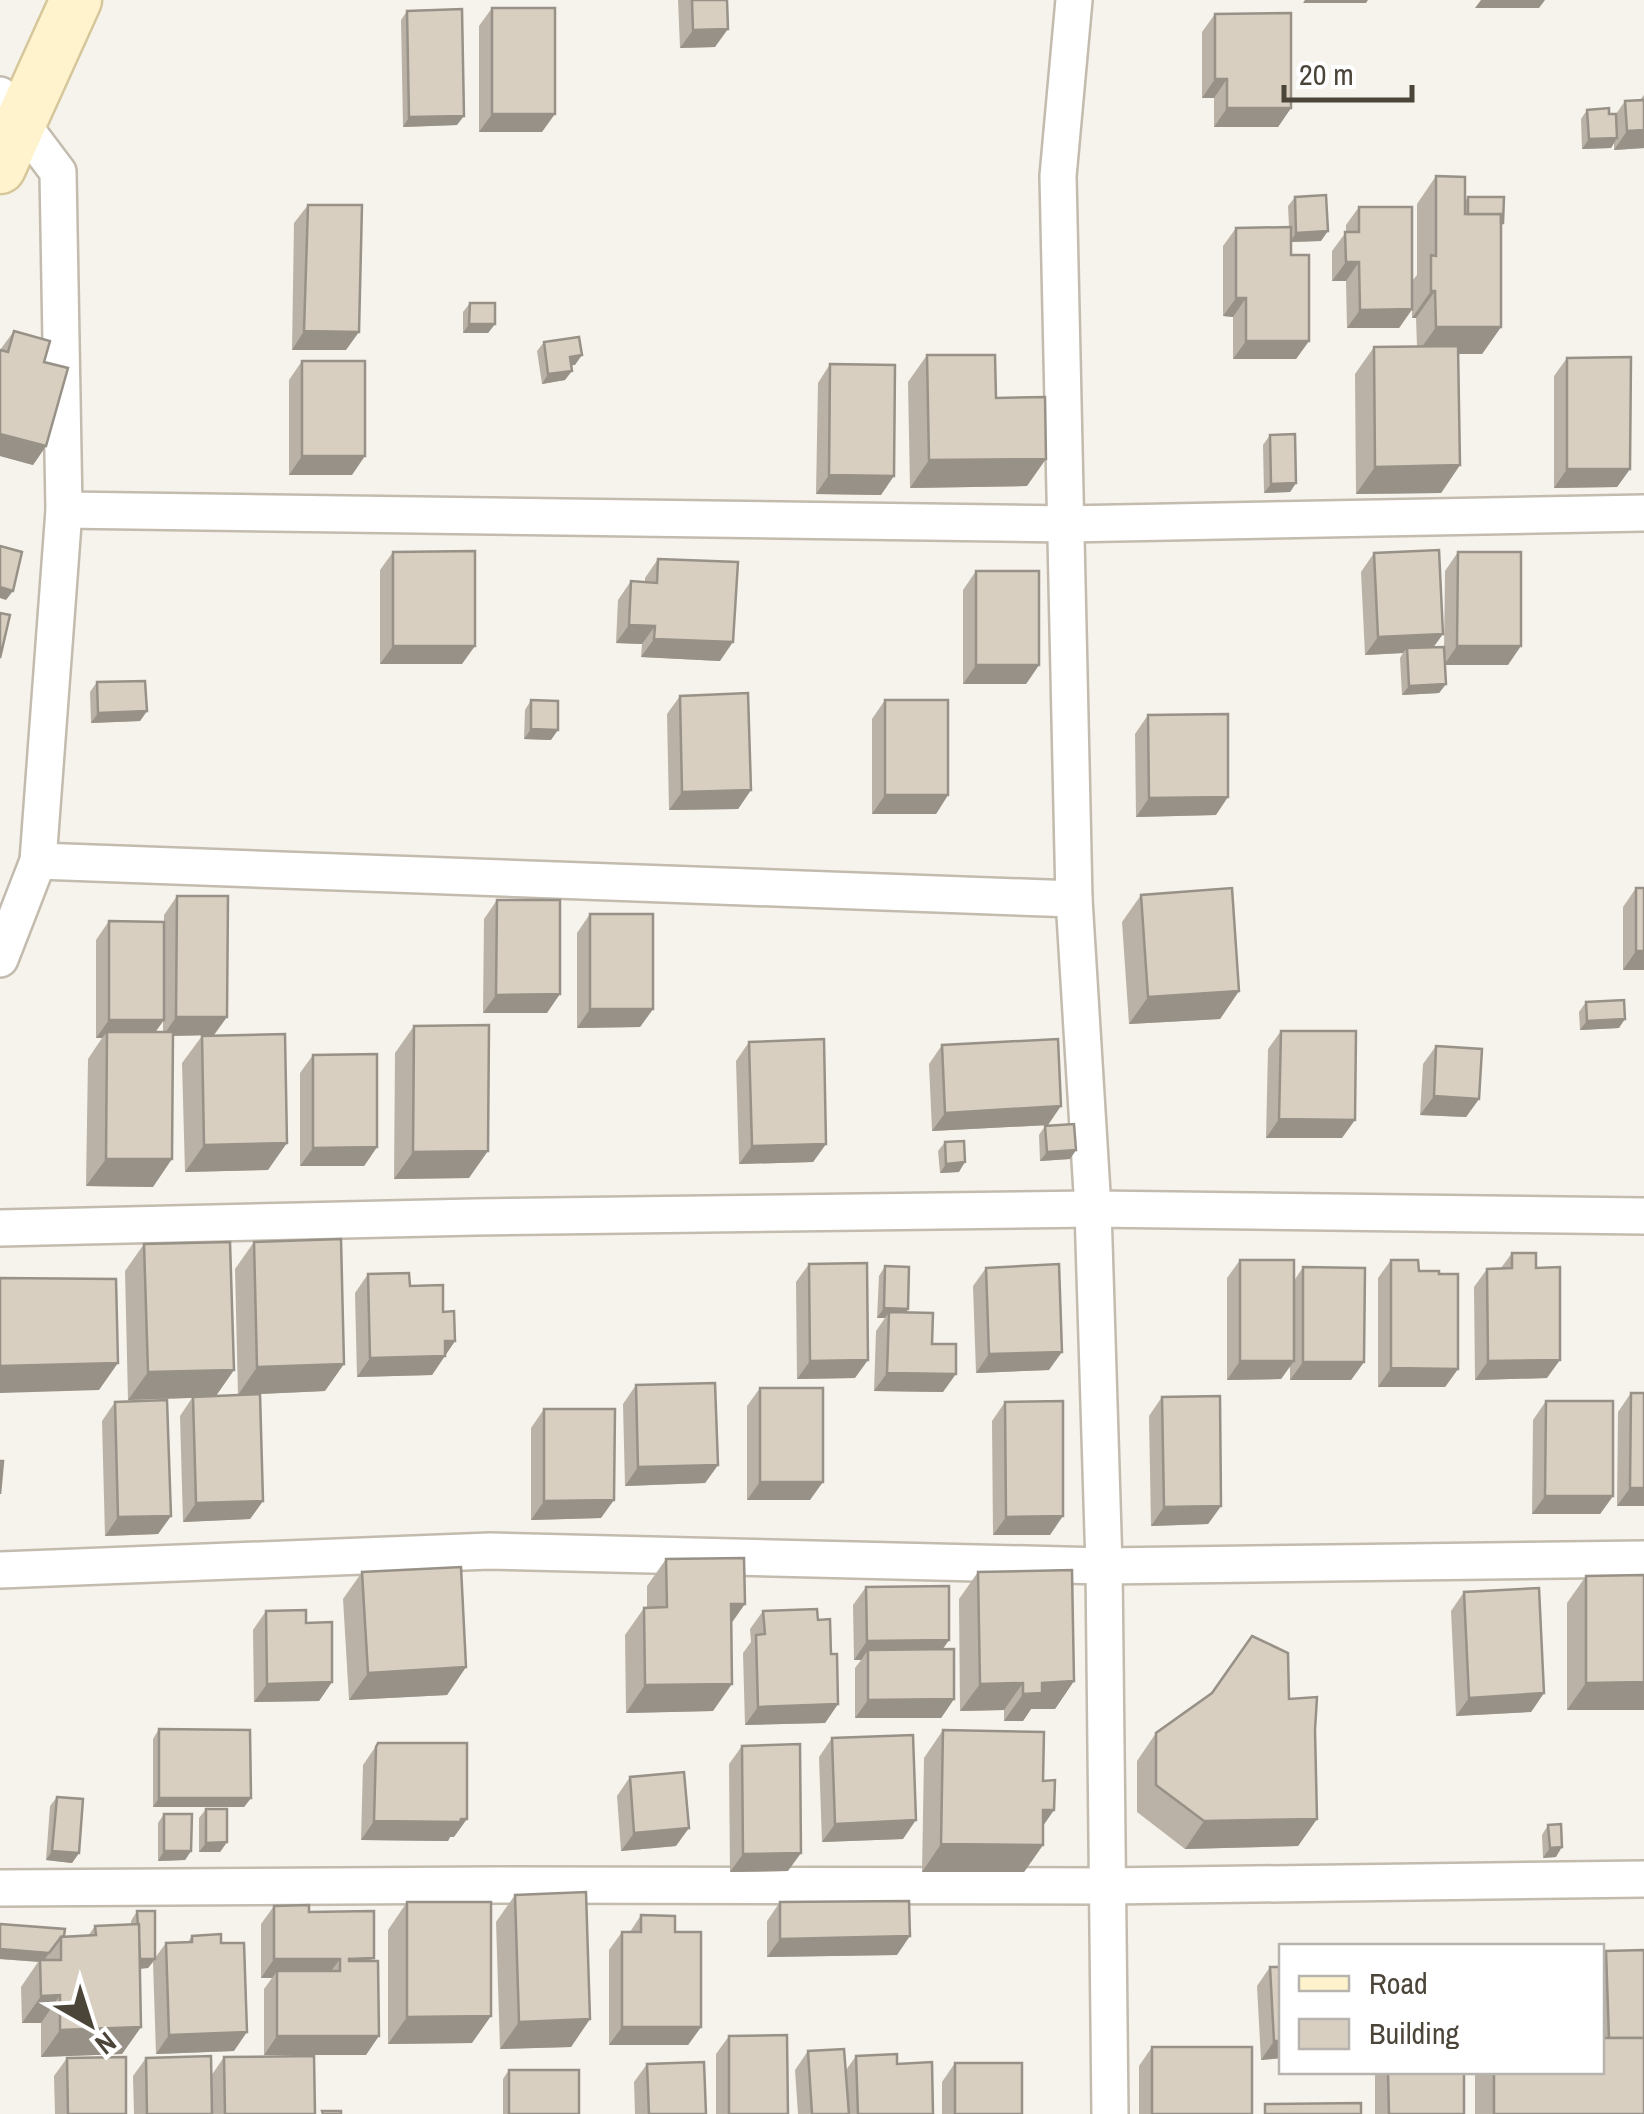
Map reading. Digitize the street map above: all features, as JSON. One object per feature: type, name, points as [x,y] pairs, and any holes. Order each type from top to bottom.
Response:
[{"type":"main road","points":[[0,168],[10,108],[76,0]]},
{"type":"street","points":[[1074,0],[1058,176],[1074,899],[1093,1209],[1104,1566],[1110,2114]]},
{"type":"street","points":[[0,959],[38,861],[64,510],[58,172],[10,108]]},
{"type":"street","points":[[64,510],[1066,524],[1644,513]]},
{"type":"street","points":[[38,861],[1074,899]]},
{"type":"street","points":[[0,1228],[1093,1209],[1644,1216]]},
{"type":"street","points":[[0,1570],[490,1551],[1104,1566],[1644,1559]]},
{"type":"street","points":[[0,1888],[497,1884],[1107,1886],[1644,1879]]},
{"type":"building","points":[[692,0],[727,0],[728,29],[693,30]]},
{"type":"building","points":[[492,8],[555,8],[555,114],[492,114]]},
{"type":"building","points":[[462,9],[464,116],[409,117],[407,11]]},
{"type":"building","points":[[1291,13],[1291,108],[1227,108],[1227,79],[1215,79],[1215,14]]},
{"type":"building","points":[[1644,100],[1644,130],[1627,131],[1625,101]]},
{"type":"building","points":[[1609,108],[1609,114],[1616,114],[1617,138],[1589,139],[1587,110]]},
{"type":"building","points":[[1436,176],[1465,177],[1465,214],[1501,214],[1501,327],[1436,327],[1431,255],[1436,256]]},
{"type":"building","points":[[1326,195],[1328,231],[1296,233],[1295,197]]},
{"type":"building","points":[[1468,197],[1504,197],[1503,223],[1501,214],[1468,214]]},
{"type":"building","points":[[308,205],[362,205],[359,332],[304,331]]},
{"type":"building","points":[[1359,207],[1412,207],[1412,309],[1360,310],[1359,262],[1346,262],[1345,232],[1359,232]]},
{"type":"building","points":[[1291,227],[1291,255],[1309,255],[1309,341],[1246,341],[1246,298],[1236,298],[1236,228]]},
{"type":"building","points":[[470,303],[495,303],[495,324],[469,324]]},
{"type":"building","points":[[14,331],[50,341],[44,362],[68,368],[46,446],[0,434],[0,350],[8,352]]},
{"type":"building","points":[[579,337],[582,355],[570,357],[572,371],[548,374],[544,342]]},
{"type":"building","points":[[1458,346],[1460,465],[1375,467],[1374,347]]},
{"type":"building","points":[[927,355],[995,355],[996,398],[1045,397],[1046,459],[929,460]]},
{"type":"building","points":[[1631,357],[1630,469],[1567,469],[1567,358]]},
{"type":"building","points":[[302,361],[365,361],[365,456],[302,456]]},
{"type":"building","points":[[830,364],[895,365],[894,476],[829,475]]},
{"type":"building","points":[[1295,434],[1296,483],[1271,484],[1270,435]]},
{"type":"building","points":[[0,546],[22,552],[13,591],[0,587]]},
{"type":"building","points":[[1439,550],[1443,634],[1378,637],[1374,553]]},
{"type":"building","points":[[475,551],[475,646],[393,646],[393,552]]},
{"type":"building","points":[[1458,552],[1521,552],[1521,646],[1457,646]]},
{"type":"building","points":[[658,559],[738,562],[733,642],[654,639],[655,626],[629,625],[631,581],[657,583]]},
{"type":"building","points":[[976,571],[1039,571],[1039,665],[976,665]]},
{"type":"building","points":[[0,613],[10,615],[0,658]]},
{"type":"building","points":[[1444,647],[1446,684],[1409,686],[1407,648]]},
{"type":"building","points":[[145,681],[147,711],[98,713],[97,682]]},
{"type":"building","points":[[748,693],[751,790],[682,792],[680,696]]},
{"type":"building","points":[[531,700],[558,701],[558,730],[531,729]]},
{"type":"building","points":[[885,700],[948,700],[948,795],[885,795]]},
{"type":"building","points":[[1228,714],[1228,797],[1149,798],[1148,715]]},
{"type":"building","points":[[1232,888],[1239,991],[1148,997],[1141,895]]},
{"type":"building","points":[[1636,888],[1644,888],[1644,951],[1636,951]]},
{"type":"building","points":[[177,896],[228,896],[227,1017],[176,1017]]},
{"type":"building","points":[[497,900],[560,900],[560,994],[496,995]]},
{"type":"building","points":[[590,914],[653,914],[653,1009],[590,1009]]},
{"type":"building","points":[[109,921],[164,922],[164,1020],[109,1020]]},
{"type":"building","points":[[1624,1000],[1625,1019],[1587,1021],[1586,1002]]},
{"type":"building","points":[[489,1025],[488,1151],[413,1152],[414,1026]]},
{"type":"building","points":[[1281,1031],[1356,1031],[1355,1120],[1279,1119]]},
{"type":"building","points":[[107,1032],[173,1032],[172,1159],[106,1159]]},
{"type":"building","points":[[285,1034],[287,1143],[204,1145],[202,1036]]},
{"type":"building","points":[[824,1039],[826,1144],[752,1146],[749,1042]]},
{"type":"building","points":[[1058,1039],[1061,1106],[945,1113],[942,1045]]},
{"type":"building","points":[[1436,1046],[1482,1049],[1479,1099],[1434,1096]]},
{"type":"building","points":[[377,1054],[377,1147],[313,1148],[313,1055]]},
{"type":"building","points":[[1074,1124],[1076,1150],[1047,1152],[1045,1126]]},
{"type":"building","points":[[964,1141],[965,1162],[946,1164],[945,1142]]},
{"type":"building","points":[[341,1239],[344,1364],[257,1367],[254,1242]]},
{"type":"building","points":[[230,1242],[234,1370],[148,1372],[144,1244]]},
{"type":"building","points":[[1512,1253],[1536,1253],[1536,1268],[1560,1267],[1560,1360],[1488,1361],[1487,1269],[1512,1268]]},
{"type":"building","points":[[1240,1260],[1294,1260],[1294,1361],[1240,1361]]},
{"type":"building","points":[[1391,1260],[1418,1260],[1419,1271],[1458,1274],[1458,1369],[1391,1368]]},
{"type":"building","points":[[867,1263],[868,1360],[810,1361],[809,1264]]},
{"type":"building","points":[[1059,1264],[1062,1352],[989,1354],[986,1268]]},
{"type":"building","points":[[885,1266],[909,1267],[908,1309],[884,1308]]},
{"type":"building","points":[[1303,1267],[1365,1268],[1364,1362],[1303,1362]]},
{"type":"building","points":[[409,1273],[410,1286],[443,1285],[443,1312],[454,1311],[455,1341],[445,1341],[445,1356],[370,1358],[368,1274]]},
{"type":"building","points":[[0,1278],[116,1279],[118,1363],[0,1366]]},
{"type":"building","points":[[889,1312],[933,1313],[932,1344],[956,1344],[956,1374],[887,1373]]},
{"type":"building","points":[[715,1383],[718,1465],[638,1467],[636,1385]]},
{"type":"building","points":[[760,1388],[823,1388],[823,1482],[760,1482]]},
{"type":"building","points":[[1631,1393],[1644,1393],[1644,1488],[1630,1488]]},
{"type":"building","points":[[260,1394],[263,1501],[196,1503],[193,1397]]},
{"type":"building","points":[[1220,1396],[1221,1506],[1164,1507],[1162,1397]]},
{"type":"building","points":[[167,1400],[171,1516],[118,1517],[115,1402]]},
{"type":"building","points":[[1063,1401],[1063,1516],[1006,1517],[1005,1402]]},
{"type":"building","points":[[1546,1401],[1613,1401],[1613,1496],[1545,1496]]},
{"type":"building","points":[[544,1409],[615,1409],[614,1500],[544,1501]]},
{"type":"building","points":[[744,1558],[745,1604],[731,1604],[732,1684],[645,1685],[644,1608],[667,1607],[666,1559]]},
{"type":"building","points":[[461,1567],[466,1667],[368,1673],[362,1572]]},
{"type":"building","points":[[1072,1570],[1074,1681],[1042,1683],[1042,1693],[1023,1694],[1023,1683],[980,1684],[978,1572]]},
{"type":"building","points":[[1644,1575],[1644,1682],[1586,1683],[1586,1576]]},
{"type":"building","points":[[949,1586],[949,1640],[867,1641],[866,1587]]},
{"type":"building","points":[[1539,1588],[1544,1693],[1469,1698],[1464,1592]]},
{"type":"building","points":[[817,1609],[818,1620],[830,1619],[831,1654],[837,1654],[838,1704],[758,1707],[756,1635],[765,1634],[763,1611]]},
{"type":"building","points":[[306,1610],[306,1623],[332,1622],[332,1682],[267,1684],[266,1611]]},
{"type":"building","points":[[1252,1636],[1288,1653],[1289,1699],[1317,1697],[1317,1819],[1204,1821],[1156,1785],[1156,1733],[1212,1693]]},
{"type":"building","points":[[954,1649],[954,1699],[868,1700],[868,1650]]},
{"type":"building","points":[[159,1729],[250,1730],[251,1798],[159,1798]]},
{"type":"building","points":[[943,1730],[1044,1732],[1043,1781],[1055,1780],[1054,1810],[1043,1810],[1043,1845],[941,1844]]},
{"type":"building","points":[[913,1735],[916,1820],[835,1824],[832,1738]]},
{"type":"building","points":[[378,1743],[467,1743],[467,1819],[374,1821]]},
{"type":"building","points":[[800,1744],[801,1853],[743,1854],[742,1746]]},
{"type":"building","points":[[684,1772],[689,1828],[634,1833],[630,1777]]},
{"type":"building","points":[[57,1797],[83,1799],[79,1853],[52,1851]]},
{"type":"building","points":[[206,1809],[227,1809],[227,1842],[206,1843]]},
{"type":"building","points":[[164,1814],[192,1814],[191,1851],[164,1851]]},
{"type":"building","points":[[1561,1824],[1562,1847],[1550,1848],[1548,1825]]},
{"type":"building","points":[[586,1892],[590,2019],[519,2022],[515,1895]]},
{"type":"building","points":[[909,1901],[910,1936],[780,1939],[780,1902]]},
{"type":"building","points":[[407,1902],[491,1902],[491,2016],[407,2017]]},
{"type":"building","points":[[309,1905],[309,1912],[374,1911],[374,1958],[349,1961],[378,1961],[379,2036],[277,2036],[277,1971],[340,1971],[340,1959],[274,1959],[274,1906]]},
{"type":"building","points":[[137,1911],[155,1911],[155,1959],[140,1959]]},
{"type":"building","points":[[641,1915],[675,1916],[675,1932],[701,1932],[701,2027],[622,2027],[622,1932],[641,1932]]},
{"type":"building","points":[[0,1924],[65,1929],[64,1936],[49,1953],[0,1949]]},
{"type":"building","points":[[139,1924],[141,2027],[60,2030],[60,1995],[41,1996],[40,1960],[61,1960],[61,1937],[96,1935],[95,1926]]},
{"type":"building","points":[[221,1934],[221,1943],[244,1943],[247,2032],[169,2035],[166,1943],[192,1942],[192,1936]]},
{"type":"building","points":[[1644,1950],[1644,2038],[1609,2038],[1606,1951]]},
{"type":"building","points":[[1270,1967],[1279,1967],[1279,2041],[1274,2041]]},
{"type":"building","points":[[787,2035],[788,2114],[729,2114],[729,2036]]},
{"type":"building","points":[[1604,2038],[1644,2038],[1644,2114],[1494,2114],[1494,2074],[1604,2074]]},
{"type":"building","points":[[1152,2047],[1252,2047],[1252,2114],[1152,2114]]},
{"type":"building","points":[[844,2049],[849,2114],[812,2114],[808,2051]]},
{"type":"building","points":[[897,2054],[897,2064],[932,2062],[933,2114],[858,2114],[856,2056]]},
{"type":"building","points":[[211,2056],[212,2114],[147,2114],[146,2058]]},
{"type":"building","points":[[314,2056],[315,2114],[225,2114],[224,2057]]},
{"type":"building","points":[[126,2057],[126,2114],[68,2114],[67,2058]]},
{"type":"building","points":[[704,2062],[706,2114],[649,2114],[647,2064]]},
{"type":"building","points":[[955,2063],[1022,2063],[1022,2114],[955,2114]]},
{"type":"building","points":[[509,2070],[579,2070],[579,2114],[509,2114]]},
{"type":"building","points":[[1388,2074],[1464,2074],[1464,2114],[1389,2114]]},
{"type":"building","points":[[1361,2103],[1361,2114],[1265,2114],[1265,2104]]}]
